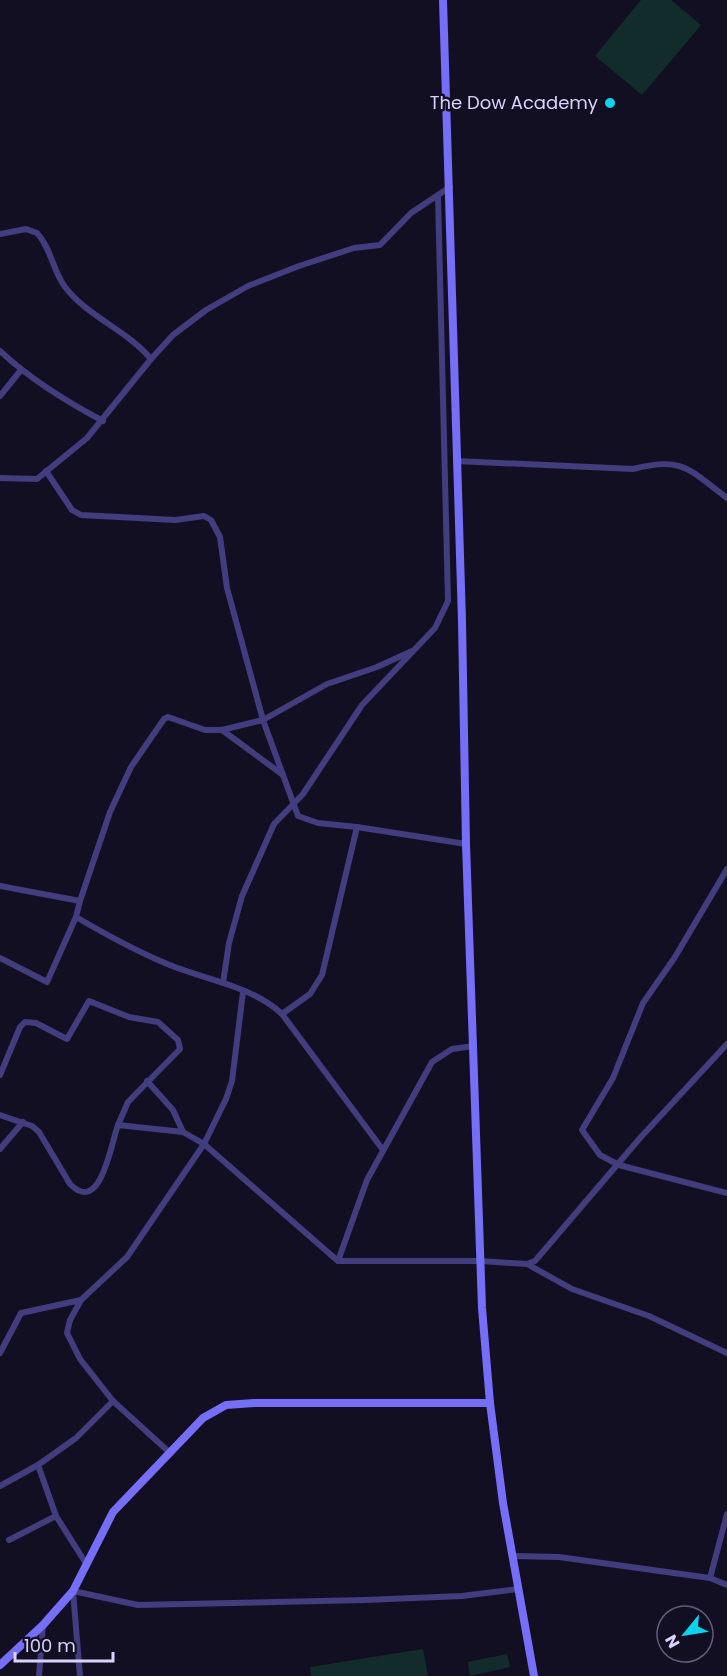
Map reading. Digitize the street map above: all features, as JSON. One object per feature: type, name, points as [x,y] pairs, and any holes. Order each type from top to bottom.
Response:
[{"type":"main road","points":[[443,0],[462,621],[466,844],[481,1261],[490,1403],[512,1557],[534,1676]]},
{"type":"main road","points":[[0,1665],[43,1626],[73,1591],[113,1512],[203,1418],[219,1408],[233,1404],[490,1403]]},
{"type":"street","points":[[0,478],[37,479],[87,438],[151,359],[187,324],[221,299],[248,286],[334,253],[380,245],[411,213],[450,187]]},
{"type":"street","points":[[223,983],[229,943],[242,896],[274,824],[303,794],[362,705],[435,628],[448,601],[438,196]]},
{"type":"street","points":[[0,234],[26,229],[37,233],[65,287],[82,305],[141,347],[151,359]]},
{"type":"street","points":[[0,351],[21,370],[64,400],[103,421]]},
{"type":"street","points":[[0,396],[21,370]]},
{"type":"street","points":[[456,461],[624,469],[660,462],[687,468],[727,498]]},
{"type":"street","points":[[46,471],[72,510],[81,515],[175,520],[204,516],[210,519],[219,537],[227,588],[263,720],[292,805],[298,816],[306,820],[466,844]]},
{"type":"street","points":[[0,958],[47,982],[76,917],[110,812],[131,767],[164,719],[168,717],[195,729],[222,730],[263,720],[327,684],[377,667],[412,650]]},
{"type":"street","points":[[222,730],[283,775]]},
{"type":"street","points":[[282,1014],[310,994],[322,975],[357,828]]},
{"type":"street","points":[[727,869],[675,957],[643,1003],[614,1078],[582,1130],[600,1155],[619,1165],[727,1193]]},
{"type":"street","points":[[0,886],[80,901]]},
{"type":"street","points":[[76,917],[165,963],[262,999],[282,1014],[383,1150]]},
{"type":"street","points":[[169,1452],[113,1401],[69,1340],[70,1320],[81,1300],[127,1257],[204,1144],[232,1081],[243,992]]},
{"type":"street","points":[[0,1075],[20,1027],[25,1023],[36,1023],[67,1039],[89,1001],[129,1017],[158,1022],[178,1040],[180,1049],[147,1081],[125,1108],[102,1178],[97,1186],[83,1192],[76,1190],[70,1184],[39,1132],[23,1122],[0,1115]]},
{"type":"street","points":[[527,1264],[543,1255],[640,1138],[727,1044]]},
{"type":"street","points":[[338,1261],[360,1197],[383,1150],[432,1062],[452,1048],[474,1046]]},
{"type":"street","points":[[147,1081],[173,1110],[183,1132]]},
{"type":"street","points":[[0,1149],[23,1122]]},
{"type":"street","points":[[118,1125],[183,1132],[204,1144],[338,1261],[481,1261],[527,1264],[572,1289],[649,1316],[727,1353]]},
{"type":"street","points":[[0,1353],[21,1313],[81,1300]]},
{"type":"street","points":[[0,1486],[38,1465],[76,1438],[113,1401]]},
{"type":"street","points":[[38,1465],[56,1516],[87,1565]]},
{"type":"street","points":[[710,1578],[727,1514]]},
{"type":"street","points":[[9,1540],[56,1516]]},
{"type":"street","points":[[512,1557],[568,1558],[710,1578],[727,1585]]},
{"type":"street","points":[[80,1676],[73,1591],[138,1605],[462,1596],[518,1589]]},
{"type":"street","points":[[39,1676],[43,1626]]},
{"type":"green space","points":[[641,0],[671,0],[701,25],[642,95],[595,56]]},
{"type":"green space","points":[[423,1649],[428,1676],[311,1676],[310,1667]]},
{"type":"green space","points":[[507,1654],[510,1667],[470,1676],[468,1662]]},
{"type":"place","name":"The Dow Academy","points":[[610,103]]}]
